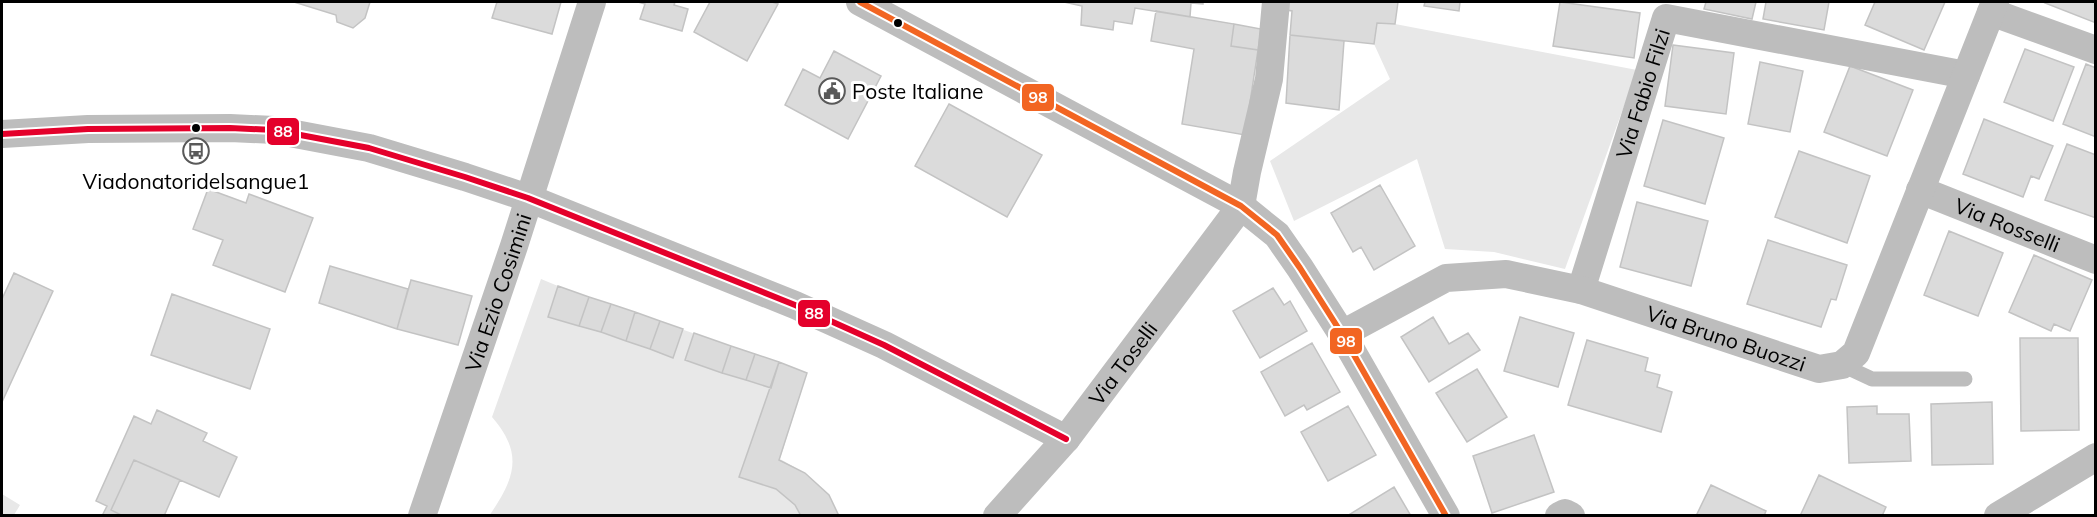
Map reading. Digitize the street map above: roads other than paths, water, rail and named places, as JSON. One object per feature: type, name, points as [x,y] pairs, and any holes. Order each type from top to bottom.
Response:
[{"type":"street","name":"Via Ezio Cosimini","points":[[422,516],[592,2]]},
{"type":"street","points":[[860,2],[1241,206],[1277,235],[1342,334],[1446,516]]},
{"type":"street","points":[[1842,365],[1856,353],[1993,7],[2096,50]]},
{"type":"street","name":"Via Fabio Filzi","points":[[1581,290],[1671,10],[1966,75]]},
{"type":"street","points":[[1241,206],[1269,79],[1275,14]]},
{"type":"street","points":[[2,134],[88,129],[230,128],[274,130],[369,148],[528,198],[805,309],[936,371],[1066,439]]},
{"type":"street","name":"Via Rosselli","points":[[1920,190],[2096,260]]},
{"type":"street","name":"Via Toselli","points":[[997,516],[1066,439],[1241,206]]},
{"type":"street","name":"Via Bruno Buozzi","points":[[1342,334],[1446,278],[1506,274],[1581,290],[1819,369],[1842,365]]},
{"type":"street","points":[[1998,516],[2096,457]]},
{"type":"street","points":[[1559,516],[1565,513],[1571,516]]},
{"type":"lane","points":[[1842,365],[1872,379],[1965,380]]},
{"type":"place","name":"Poste Italiane","points":[[832,91]]},
{"type":"place","name":"Viadonatoridelsangue1","points":[[196,151]]}]
